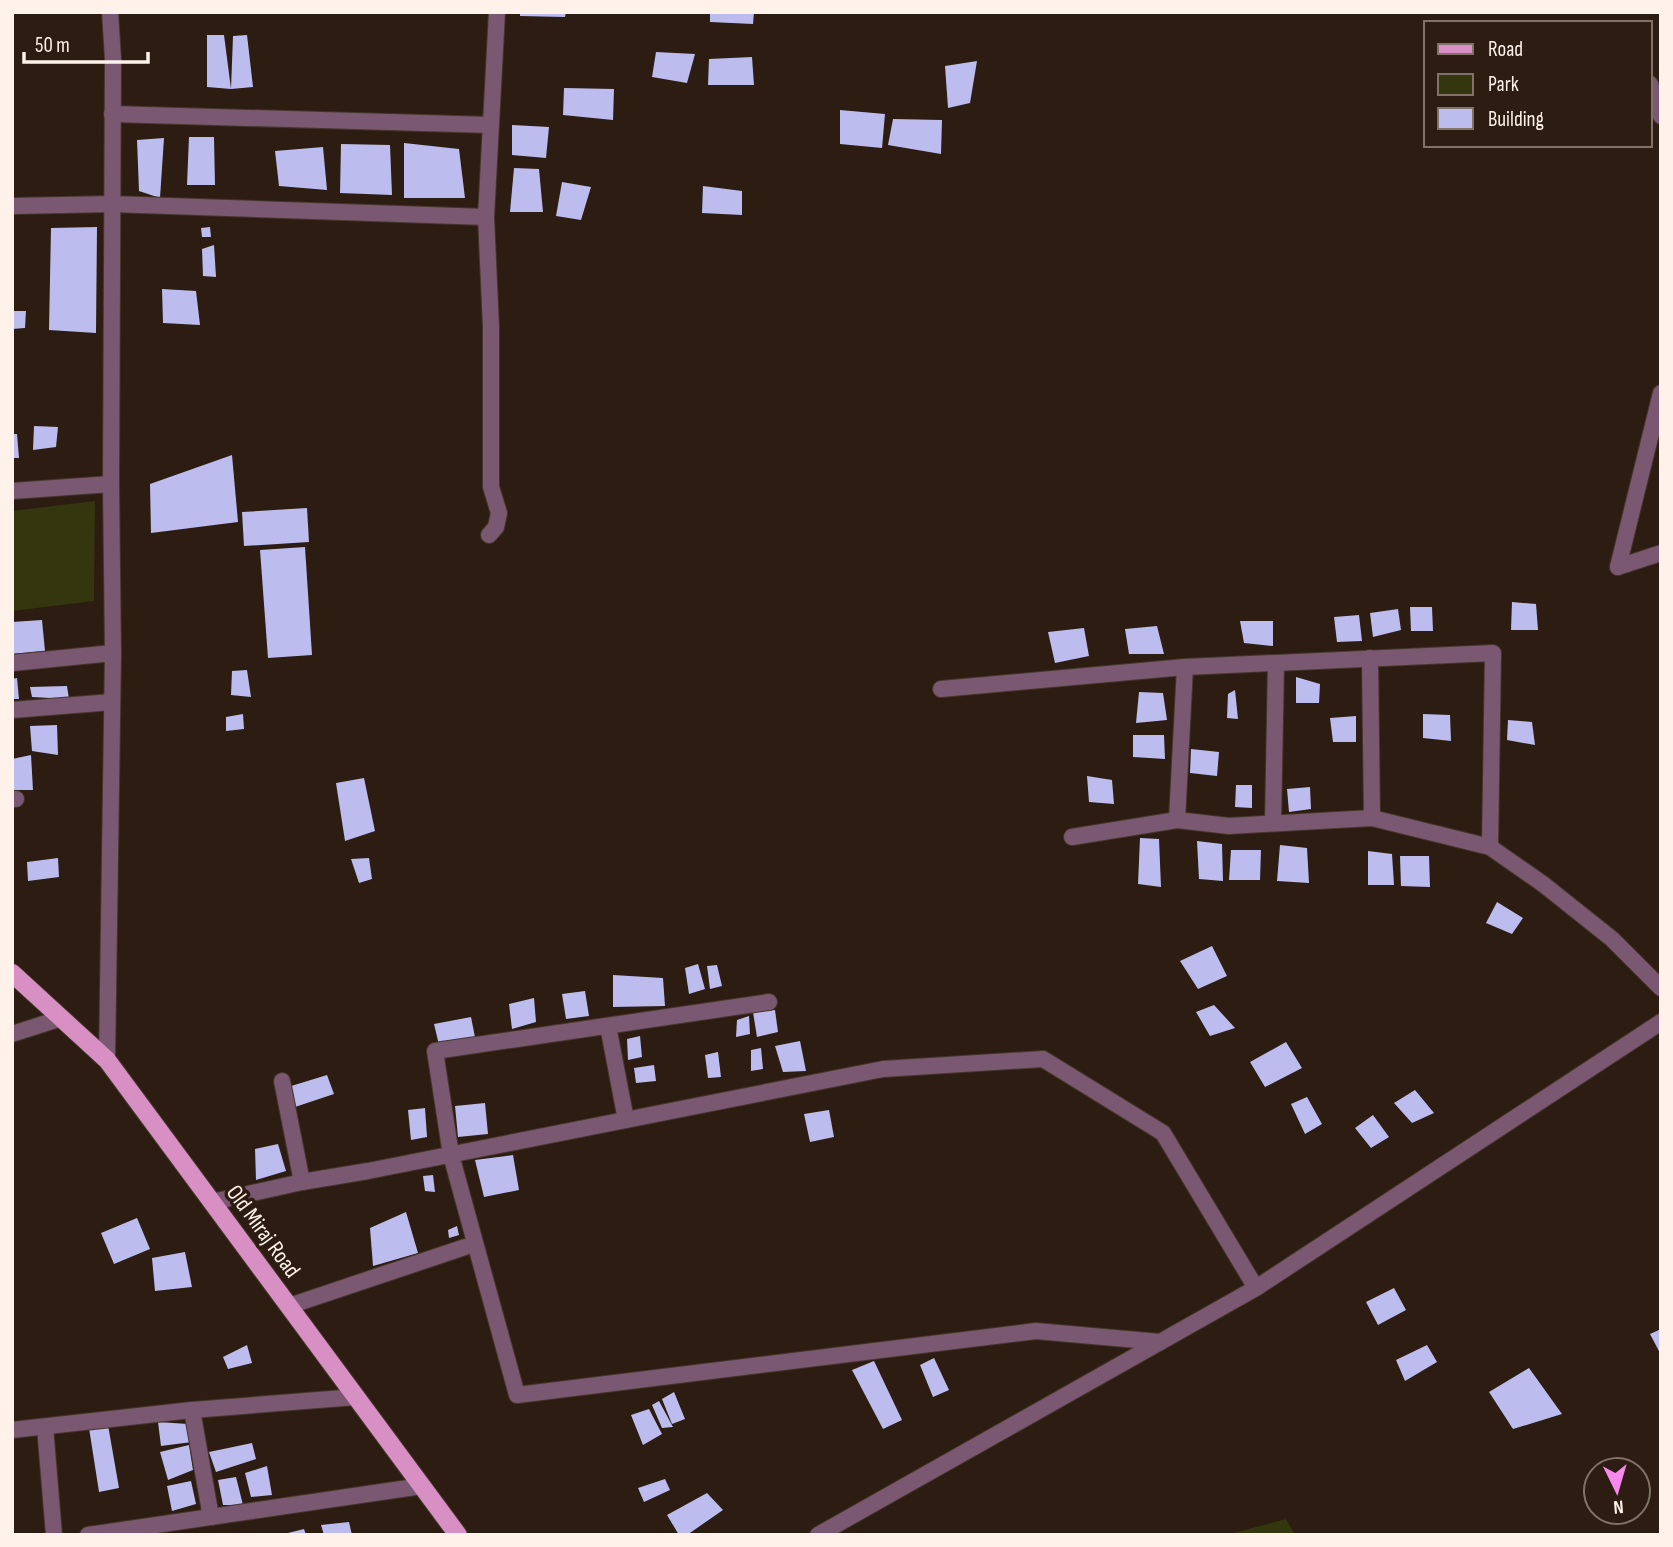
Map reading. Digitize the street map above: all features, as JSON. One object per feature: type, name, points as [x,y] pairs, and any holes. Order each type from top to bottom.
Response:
[{"type":"main road","name":"Old Miraj Road","points":[[12,973],[107,1060],[458,1535]]},
{"type":"street","points":[[107,1060],[113,653],[110,12]]},
{"type":"street","points":[[489,535],[496,527],[499,513],[491,487],[491,327],[486,217],[497,12]]},
{"type":"street","points":[[1652,91],[1661,116]]},
{"type":"street","points":[[112,114],[491,125]]},
{"type":"street","points":[[12,206],[112,204],[486,217]]},
{"type":"street","points":[[1661,393],[1618,567],[1661,553]]},
{"type":"street","points":[[12,491],[111,484]]},
{"type":"street","points":[[12,663],[113,653]]},
{"type":"street","points":[[941,689],[1185,667],[1493,653],[1490,847]]},
{"type":"street","points":[[1370,658],[1372,818]]},
{"type":"street","points":[[1273,823],[1276,663]]},
{"type":"street","points":[[1177,820],[1185,667]]},
{"type":"street","points":[[12,710],[112,702]]},
{"type":"street","points":[[1072,837],[1177,820],[1229,826],[1372,818],[1490,847],[1543,884],[1612,939],[1661,988]]},
{"type":"street","points":[[769,1002],[435,1051],[451,1155],[517,1395],[1036,1331],[1160,1342]]},
{"type":"street","points":[[12,1034],[62,1018]]},
{"type":"street","points":[[818,1535],[1256,1288],[1661,1021]]},
{"type":"street","points":[[608,1026],[626,1120]]},
{"type":"street","points":[[212,1202],[302,1182],[883,1069],[1043,1059],[1163,1133],[1256,1288]]},
{"type":"street","points":[[282,1081],[302,1182]]},
{"type":"street","points":[[289,1306],[465,1248]]},
{"type":"street","points":[[12,1430],[192,1409],[356,1397]]},
{"type":"street","points":[[192,1409],[211,1517]]},
{"type":"street","points":[[45,1427],[54,1535]]},
{"type":"street","points":[[88,1535],[161,1529],[211,1517],[422,1486]]},
{"type":"green space","points":[[95,501],[94,601],[12,611],[12,511]]},
{"type":"green space","points":[[1286,1519],[1295,1535],[1226,1535]]},
{"type":"building","points":[[520,12],[566,12],[565,17],[520,16]]},
{"type":"building","points":[[710,12],[754,12],[753,24],[710,22]]},
{"type":"building","points":[[207,35],[224,35],[231,89],[207,87]]},
{"type":"building","points":[[247,35],[253,87],[231,89],[233,36]]},
{"type":"building","points":[[656,52],[695,54],[687,83],[652,77]]},
{"type":"building","points":[[752,57],[754,85],[708,85],[709,59]]},
{"type":"building","points":[[977,61],[970,103],[948,108],[945,66]]},
{"type":"building","points":[[564,88],[614,89],[613,120],[563,115]]},
{"type":"building","points":[[840,110],[885,114],[882,148],[840,144]]},
{"type":"building","points":[[893,119],[942,120],[941,154],[888,145]]},
{"type":"building","points":[[512,125],[549,127],[546,158],[512,155]]},
{"type":"building","points":[[189,137],[214,137],[215,185],[187,185]]},
{"type":"building","points":[[164,138],[160,198],[139,191],[137,140]]},
{"type":"building","points":[[404,143],[459,149],[465,198],[404,198]]},
{"type":"building","points":[[341,144],[390,145],[392,195],[340,193]]},
{"type":"building","points":[[323,147],[327,190],[279,186],[275,151]]},
{"type":"building","points":[[514,168],[539,169],[543,212],[510,212]]},
{"type":"building","points":[[562,182],[591,187],[581,220],[556,216]]},
{"type":"building","points":[[703,186],[742,191],[742,215],[702,213]]},
{"type":"building","points":[[97,227],[96,333],[49,330],[51,228]]},
{"type":"building","points":[[210,227],[211,237],[202,237],[201,228]]},
{"type":"building","points":[[214,245],[216,277],[203,276],[202,249]]},
{"type":"building","points":[[162,289],[196,291],[200,325],[163,323]]},
{"type":"building","points":[[12,311],[26,311],[25,328],[12,329]]},
{"type":"building","points":[[34,426],[58,427],[56,447],[33,450]]},
{"type":"building","points":[[12,434],[17,434],[19,458],[12,458]]},
{"type":"building","points":[[232,455],[238,522],[151,533],[150,484]]},
{"type":"building","points":[[307,508],[309,542],[244,546],[242,512]]},
{"type":"building","points":[[305,547],[312,655],[268,658],[260,550]]},
{"type":"building","points":[[1512,602],[1536,604],[1538,630],[1511,630]]},
{"type":"building","points":[[1410,607],[1432,607],[1433,631],[1411,631]]},
{"type":"building","points":[[1398,609],[1401,630],[1373,637],[1370,613]]},
{"type":"building","points":[[1359,615],[1362,641],[1337,642],[1334,617]]},
{"type":"building","points":[[42,620],[45,651],[12,654],[12,622]]},
{"type":"building","points":[[1240,621],[1273,621],[1273,646],[1244,643]]},
{"type":"building","points":[[1157,626],[1164,654],[1129,654],[1125,629]]},
{"type":"building","points":[[1084,628],[1089,656],[1055,663],[1048,632]]},
{"type":"building","points":[[247,670],[251,697],[231,695],[232,671]]},
{"type":"building","points":[[1296,677],[1320,684],[1319,703],[1296,703]]},
{"type":"building","points":[[17,678],[19,699],[12,699],[12,679]]},
{"type":"building","points":[[67,686],[69,699],[32,697],[30,687]]},
{"type":"building","points":[[1235,690],[1238,719],[1227,718],[1228,694]]},
{"type":"building","points":[[1139,692],[1163,693],[1167,720],[1136,723]]},
{"type":"building","points":[[243,714],[244,729],[226,731],[226,717]]},
{"type":"building","points":[[1423,714],[1450,715],[1451,741],[1423,738]]},
{"type":"building","points":[[1356,716],[1356,742],[1333,742],[1330,718]]},
{"type":"building","points":[[1508,720],[1532,722],[1535,745],[1507,740]]},
{"type":"building","points":[[57,725],[58,755],[32,751],[30,726]]},
{"type":"building","points":[[1133,735],[1164,735],[1165,759],[1133,757]]},
{"type":"building","points":[[1191,749],[1219,752],[1217,776],[1190,773]]},
{"type":"building","points":[[31,755],[33,790],[12,790],[12,759]]},
{"type":"building","points":[[1087,776],[1112,780],[1114,804],[1089,802]]},
{"type":"building","points":[[364,778],[375,831],[345,841],[336,783]]},
{"type":"building","points":[[1236,785],[1252,785],[1252,808],[1235,807]]},
{"type":"building","points":[[1310,787],[1311,809],[1289,812],[1287,789]]},
{"type":"building","points":[[1140,838],[1159,839],[1161,887],[1138,884]]},
{"type":"building","points":[[1197,841],[1222,844],[1223,881],[1199,879]]},
{"type":"building","points":[[1280,845],[1307,848],[1309,883],[1277,881]]},
{"type":"building","points":[[1231,850],[1261,850],[1260,880],[1229,880]]},
{"type":"building","points":[[1368,851],[1392,854],[1394,885],[1368,885]]},
{"type":"building","points":[[1400,856],[1429,856],[1430,887],[1401,886]]},
{"type":"building","points":[[58,858],[59,877],[28,881],[27,862]]},
{"type":"building","points":[[369,858],[372,879],[359,883],[351,859]]},
{"type":"building","points":[[1497,902],[1523,918],[1512,934],[1486,923]]},
{"type":"building","points":[[1212,946],[1227,976],[1198,989],[1180,961]]},
{"type":"building","points":[[698,964],[705,989],[689,994],[685,968]]},
{"type":"building","points":[[717,965],[722,986],[710,989],[707,966]]},
{"type":"building","points":[[613,975],[663,978],[665,1006],[613,1007]]},
{"type":"building","points":[[585,991],[589,1016],[566,1019],[562,994]]},
{"type":"building","points":[[534,998],[536,1022],[512,1029],[509,1004]]},
{"type":"building","points":[[1214,1005],[1235,1028],[1210,1036],[1196,1012]]},
{"type":"building","points":[[775,1010],[778,1032],[757,1037],[753,1012]]},
{"type":"building","points":[[749,1016],[750,1034],[736,1037],[737,1020]]},
{"type":"building","points":[[471,1017],[475,1037],[439,1045],[434,1024]]},
{"type":"building","points":[[640,1036],[642,1057],[628,1060],[627,1039]]},
{"type":"building","points":[[800,1041],[806,1071],[783,1072],[775,1046]]},
{"type":"building","points":[[1286,1042],[1302,1068],[1265,1087],[1250,1062]]},
{"type":"building","points":[[761,1048],[763,1069],[751,1071],[751,1050]]},
{"type":"building","points":[[718,1052],[721,1077],[708,1078],[705,1055]]},
{"type":"building","points":[[654,1065],[656,1081],[636,1083],[634,1068]]},
{"type":"building","points":[[327,1075],[334,1094],[295,1107],[288,1087]]},
{"type":"building","points":[[1415,1090],[1434,1113],[1412,1123],[1394,1103]]},
{"type":"building","points":[[1307,1097],[1322,1124],[1305,1134],[1291,1104]]},
{"type":"building","points":[[485,1103],[488,1134],[458,1137],[455,1106]]},
{"type":"building","points":[[425,1108],[427,1137],[411,1140],[408,1110]]},
{"type":"building","points":[[829,1110],[834,1137],[810,1142],[804,1114]]},
{"type":"building","points":[[1373,1115],[1389,1137],[1371,1148],[1355,1128]]},
{"type":"building","points":[[278,1144],[286,1171],[256,1180],[255,1149]]},
{"type":"building","points":[[513,1155],[519,1190],[484,1197],[475,1160]]},
{"type":"building","points":[[433,1175],[435,1192],[425,1191],[423,1176]]},
{"type":"building","points":[[406,1212],[418,1253],[373,1266],[370,1228]]},
{"type":"building","points":[[137,1218],[150,1249],[114,1264],[101,1233]]},
{"type":"building","points":[[457,1226],[459,1235],[449,1238],[448,1230]]},
{"type":"building","points":[[185,1252],[192,1287],[155,1291],[152,1258]]},
{"type":"building","points":[[1394,1288],[1406,1310],[1378,1325],[1366,1302]]},
{"type":"building","points":[[1661,1329],[1661,1355],[1650,1334]]},
{"type":"building","points":[[247,1345],[252,1363],[228,1369],[223,1357]]},
{"type":"building","points":[[1427,1345],[1437,1362],[1405,1381],[1396,1360]]},
{"type":"building","points":[[934,1358],[949,1390],[933,1397],[920,1365]]},
{"type":"building","points":[[874,1361],[902,1420],[883,1429],[852,1370]]},
{"type":"building","points":[[1529,1368],[1562,1414],[1513,1429],[1489,1392]]},
{"type":"building","points":[[674,1392],[685,1419],[672,1424],[662,1399]]},
{"type":"building","points":[[659,1401],[673,1427],[662,1428],[652,1405]]},
{"type":"building","points":[[649,1409],[662,1434],[643,1445],[631,1415]]},
{"type":"building","points":[[158,1422],[188,1424],[192,1442],[161,1446]]},
{"type":"building","points":[[108,1425],[119,1488],[99,1492],[89,1428]]},
{"type":"building","points":[[252,1443],[256,1459],[216,1472],[209,1452]]},
{"type":"building","points":[[189,1445],[193,1470],[168,1480],[160,1452]]},
{"type":"building","points":[[267,1466],[272,1495],[251,1497],[245,1473]]},
{"type":"building","points":[[236,1477],[243,1505],[223,1505],[218,1480]]},
{"type":"building","points":[[665,1479],[670,1490],[644,1502],[638,1488]]},
{"type":"building","points":[[191,1481],[196,1504],[172,1511],[167,1486]]},
{"type":"building","points":[[707,1493],[723,1510],[687,1535],[679,1535],[667,1515]]},
{"type":"building","points":[[349,1522],[352,1535],[324,1535],[321,1525]]},
{"type":"building","points":[[304,1529],[306,1535],[284,1535],[284,1534]]}]
